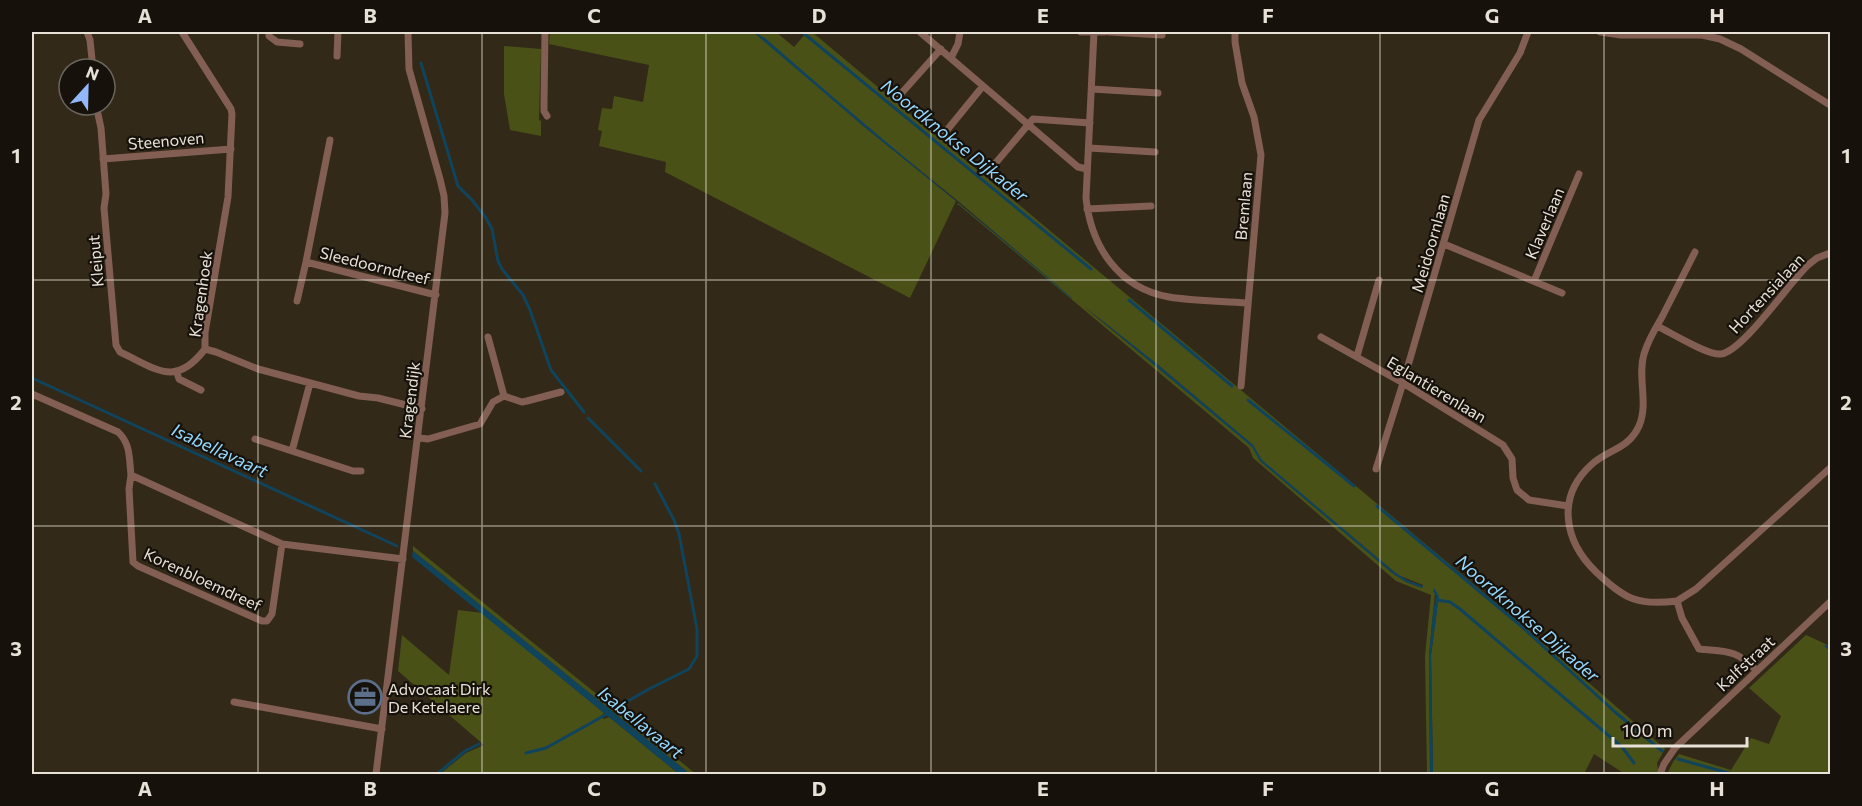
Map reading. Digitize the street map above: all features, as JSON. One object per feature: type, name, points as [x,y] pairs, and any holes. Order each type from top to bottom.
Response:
[{"type":"street","points":[[87,32],[92,57]]},
{"type":"street","name":"Kragenhoek","points":[[182,32],[232,114],[228,197],[206,333],[206,349],[258,369],[359,396],[378,398],[422,409]]},
{"type":"street","points":[[269,32],[269,36],[278,42],[300,44]]},
{"type":"street","points":[[337,56],[338,32]]},
{"type":"street","name":"Kragendijk","points":[[376,774],[444,227],[444,196],[409,69],[408,32]]},
{"type":"street","points":[[545,32],[543,104],[547,116]]},
{"type":"street","points":[[920,32],[1078,167],[1087,169]]},
{"type":"street","points":[[951,58],[958,44],[960,32]]},
{"type":"street","points":[[1081,32],[1104,32]]},
{"type":"street","points":[[1094,32],[1087,209],[1094,236],[1100,248],[1119,271],[1133,283],[1150,291],[1168,297],[1247,303]]},
{"type":"street","points":[[1109,32],[1162,35]]},
{"type":"street","name":"Bremlaan","points":[[1235,32],[1234,42],[1242,83],[1254,117],[1261,155],[1241,386]]},
{"type":"street","name":"Meidoornlaan","points":[[1376,469],[1479,120],[1520,53],[1528,32]]},
{"type":"street","points":[[1600,32],[1621,35],[1702,35],[1720,39],[1742,50],[1830,105]]},
{"type":"street","points":[[899,96],[940,49]]},
{"type":"street","points":[[943,135],[983,86]]},
{"type":"street","points":[[1092,89],[1158,93]]},
{"type":"street","name":"Kleiput","points":[[99,117],[116,345],[120,352],[161,371],[177,373],[179,379],[201,390]]},
{"type":"street","points":[[988,172],[1033,119],[1090,123]]},
{"type":"street","name":"Sleedoorndreef","points":[[297,302],[330,140]]},
{"type":"street","name":"Steenoven","points":[[103,159],[231,148]]},
{"type":"street","points":[[1089,148],[1155,152]]},
{"type":"street","name":"Klaverlaan","points":[[1534,281],[1579,174]]},
{"type":"street","points":[[1087,209],[1151,206]]},
{"type":"street","name":"Klaverlaan","points":[[1444,244],[1562,293]]},
{"type":"street","points":[[1695,252],[1643,355],[1642,419],[1634,437],[1624,446],[1593,463],[1577,482],[1568,506],[1570,534],[1581,556],[1615,589],[1630,598],[1657,604],[1677,601],[1696,589],[1830,468]]},
{"type":"street","name":"Hortensialaan","points":[[1657,326],[1707,351],[1721,354],[1738,345],[1808,265],[1817,258],[1830,253]]},
{"type":"street","name":"Sleedoorndreef","points":[[306,262],[436,295]]},
{"type":"street","points":[[1357,356],[1379,280]]},
{"type":"street","name":"Eglantierenlaan","points":[[1321,337],[1403,383],[1503,445],[1512,459],[1513,478],[1518,490],[1529,500],[1568,506]]},
{"type":"street","points":[[488,338],[504,396]]},
{"type":"street","points":[[177,373],[199,358],[206,349]]},
{"type":"street","points":[[292,451],[310,383]]},
{"type":"street","points":[[418,438],[428,439],[480,424],[489,406],[504,396],[522,402],[561,392]]},
{"type":"street","name":"Korenbloemdreef","points":[[32,394],[118,432],[125,438],[131,475],[129,489],[134,562],[138,566],[262,621],[267,621],[272,614],[282,543]]},
{"type":"street","points":[[255,439],[352,471],[361,471]]},
{"type":"street","points":[[131,475],[282,543],[403,559]]},
{"type":"street","points":[[1677,601],[1682,618],[1699,649],[1736,653],[1757,671]]},
{"type":"street","name":"Kalfstraat","points":[[1660,774],[1675,748],[1830,602]]},
{"type":"street","points":[[234,702],[382,729]]},
{"type":"green space","points":[[550,32],[753,32],[765,40],[862,125],[956,201],[910,298],[665,172],[666,162],[599,146],[602,131],[598,130],[602,108],[612,109],[614,96],[643,102],[649,65],[549,44]]},
{"type":"green space","points":[[756,32],[776,32],[794,47],[807,32],[812,32],[1520,623],[1665,749],[1657,763],[1656,774],[1625,774],[1594,754],[1584,774],[1433,774],[1431,655],[1438,601],[1435,593],[1429,655],[1430,774],[1427,774],[1425,656],[1431,595],[1396,581],[1253,458],[1249,448],[957,205],[958,203],[1072,298],[958,201],[863,124]],"holes":[[[1083,306],[1157,364],[1253,445],[1261,460],[1398,575],[1423,585],[1422,588],[1392,573],[1260,461],[1253,447]]]},
{"type":"green space","points":[[504,46],[541,49],[539,120],[541,121],[541,136],[510,130],[504,94]]},
{"type":"green space","points":[[413,546],[696,774],[690,774],[413,551]]},
{"type":"green space","points":[[458,610],[483,613],[604,713],[601,716],[604,719],[609,717],[679,774],[440,774],[466,753],[484,745],[398,671],[402,635],[449,675]]},
{"type":"green space","points":[[1806,635],[1830,646],[1830,774],[1667,774],[1679,754],[1731,770],[1751,738],[1769,744],[1781,716],[1749,688]]},
{"type":"water","points":[[753,32],[765,38],[1072,299],[862,125]]},
{"type":"water","points":[[1084,306],[1253,445],[1262,460],[1393,571],[1423,586],[1422,588],[1392,573],[1260,461],[1252,447]]},
{"type":"water","points":[[413,551],[690,774],[679,774],[412,557]]},
{"type":"water","points":[[1434,588],[1439,596],[1431,655],[1433,774],[1430,774],[1429,655],[1436,596]]},
{"type":"waterway","name":"Noordknokse Dijkader","points":[[802,32],[1091,269]]},
{"type":"waterway","points":[[421,63],[458,186],[486,218],[492,229],[498,261],[523,295],[551,370],[584,412]]},
{"type":"waterway","name":"Noordknokse Dijkader","points":[[1129,300],[1232,386]]},
{"type":"waterway","name":"Isabellavaart","points":[[32,378],[397,546]]},
{"type":"waterway","name":"Noordknokse Dijkader","points":[[1248,400],[1354,486]]},
{"type":"waterway","points":[[588,418],[641,471]]},
{"type":"waterway","points":[[621,705],[689,669],[697,656],[697,629],[679,534],[655,484]]},
{"type":"waterway","name":"Noordknokse Dijkader","points":[[1377,506],[1521,626],[1615,712],[1662,751]]},
{"type":"waterway","points":[[1437,600],[1450,602],[1460,609],[1622,747],[1634,763]]},
{"type":"waterway","points":[[1826,646],[1830,649]]},
{"type":"waterway","points":[[526,753],[546,748],[607,714]]},
{"type":"waterway","points":[[437,774],[465,751],[479,744]]},
{"type":"waterway","name":"Noordknokse Dijkader","points":[[1678,759],[1732,774]]},
{"type":"place","name":"Advocaat Dirk De Ketelaere","points":[[365,697]]}]
